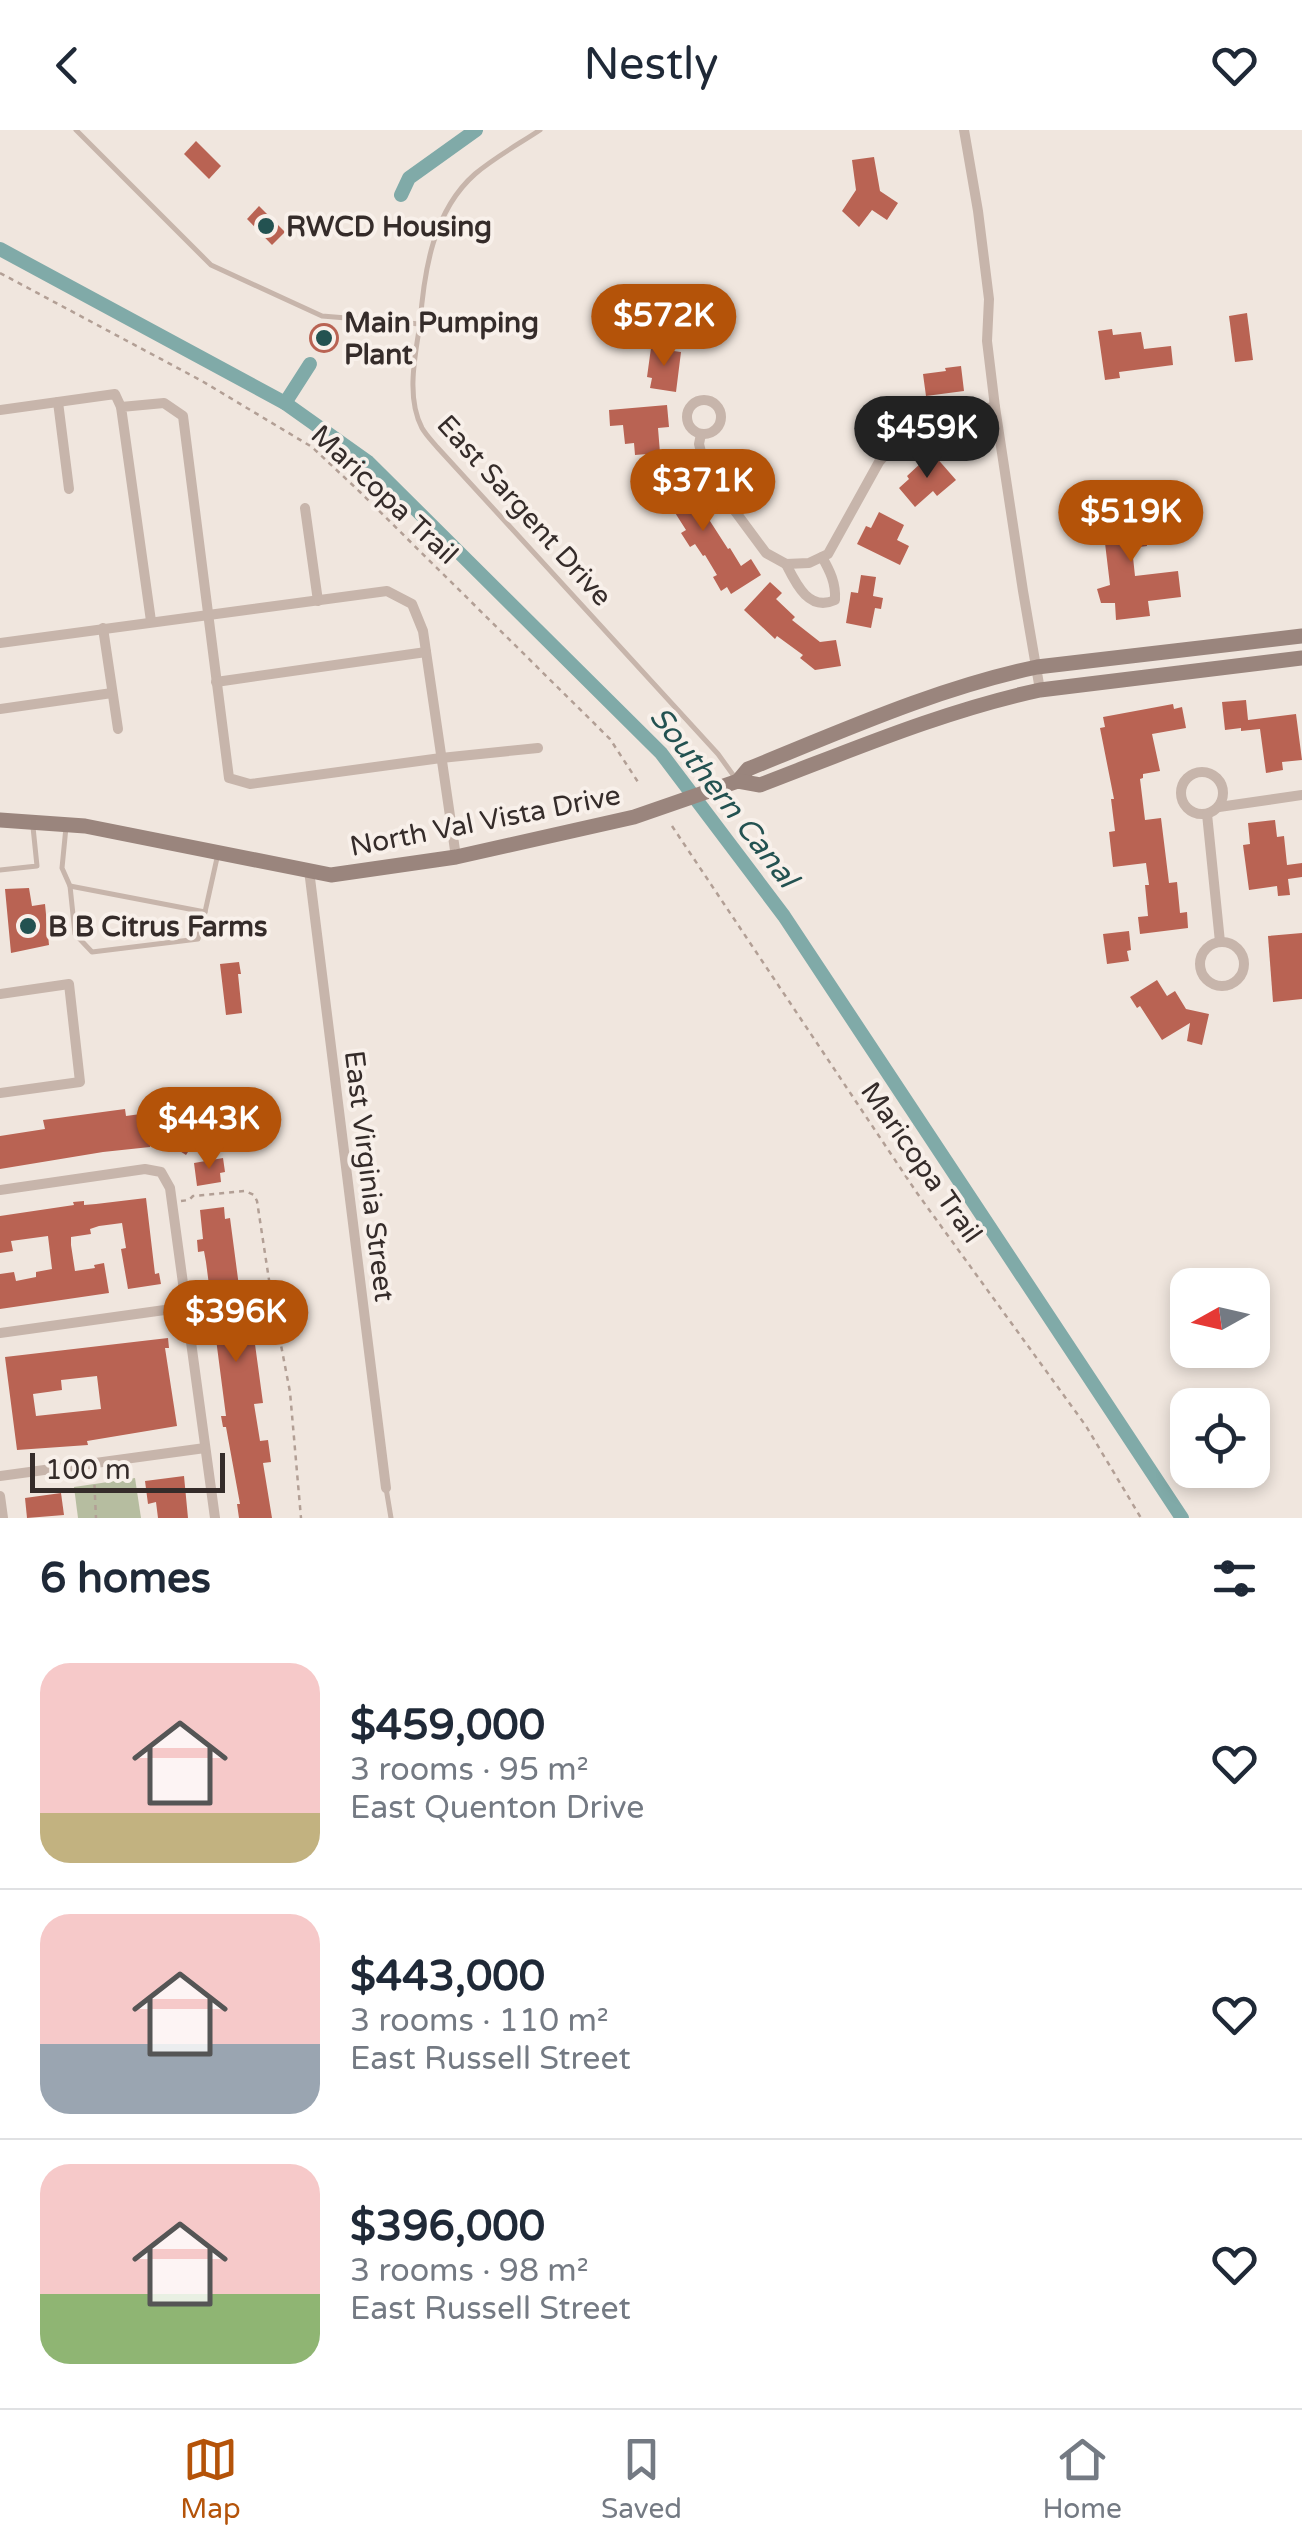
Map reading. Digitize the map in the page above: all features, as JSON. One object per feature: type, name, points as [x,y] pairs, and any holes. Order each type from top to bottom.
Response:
[{"type":"main road","name":"North Val Vista Drive","points":[[738,782],[748,769],[912,704],[1007,674],[1302,636]]},
{"type":"main road","name":"North Val Vista Drive","points":[[0,820],[33,820],[127,834],[331,875],[456,857],[634,817],[738,782],[760,785],[960,710],[1040,690],[1302,658]]},
{"type":"street","points":[[964,130],[989,299],[986,341],[1040,690]]},
{"type":"street","points":[[0,410],[115,394],[121,407],[150,621]]},
{"type":"street","points":[[58,402],[69,489]]},
{"type":"street","points":[[121,407],[164,403],[182,416],[229,778],[250,784],[538,748]]},
{"type":"street","points":[[701,434],[699,444],[706,472],[766,553],[786,564],[809,563],[828,554],[879,462],[899,439],[926,421],[996,407]]},
{"type":"street","points":[[305,508],[318,600]]},
{"type":"street","points":[[786,564],[798,586],[812,600],[828,604],[835,600],[836,591],[822,556]]},
{"type":"street","points":[[0,643],[388,591],[412,604],[423,631],[456,857]]},
{"type":"street","points":[[102,628],[118,729]]},
{"type":"street","points":[[216,682],[426,652]]},
{"type":"street","points":[[0,709],[112,693]]},
{"type":"street","points":[[1219,807],[1224,794],[1216,775],[1202,771],[1189,776],[1182,788],[1183,802],[1193,812],[1206,814],[1219,807],[1302,795]]},
{"type":"street","points":[[1206,814],[1220,942]]},
{"type":"street","name":"East Virginia Street","points":[[309,870],[386,1488]]},
{"type":"street","points":[[1220,942],[1235,946],[1243,958],[1242,973],[1224,986],[1206,978],[1200,966],[1208,947],[1220,942]]},
{"type":"street","points":[[0,994],[69,984],[80,1082],[0,1093]]},
{"type":"street","points":[[0,1190],[145,1169],[161,1172],[170,1188],[215,1518]]},
{"type":"street","points":[[0,1333],[186,1308]]},
{"type":"street","points":[[0,1476],[205,1448]]},
{"type":"street","points":[[0,1496],[3,1518]]},
{"type":"lane","points":[[76,130],[211,265],[322,316],[420,324]]},
{"type":"lane","name":"East Sargent Drive","points":[[540,130],[474,175],[448,208],[433,241],[423,282],[414,366],[415,406],[421,426],[718,754],[738,782]]},
{"type":"lane","points":[[0,870],[37,866],[33,820]]},
{"type":"lane","points":[[66,824],[62,868],[70,886],[74,934],[92,952],[198,939],[218,854]]},
{"type":"lane","points":[[70,886],[205,912]]},
{"type":"lane","points":[[386,1488],[391,1518]]},
{"type":"path","name":"Maricopa Trail","points":[[0,273],[187,373],[312,448],[610,739],[638,782]]},
{"type":"path","name":"Maricopa Trail","points":[[672,826],[917,1193],[1086,1426],[1142,1518]]},
{"type":"path","points":[[172,1202],[245,1190],[258,1200],[266,1267],[292,1404],[301,1518]]},
{"type":"path","points":[[93,1463],[96,1518]]},
{"type":"green space","points":[[135,1478],[141,1518],[78,1518],[74,1487]]},
{"type":"building","name":"RWCD Housing","points":[[196,141],[221,166],[209,179],[184,154]]},
{"type":"building","points":[[874,157],[880,191],[898,203],[887,220],[872,210],[859,227],[842,211],[856,190],[852,160]]},
{"type":"building","name":"RWCD Housing","points":[[259,206],[285,232],[272,245],[247,219]]},
{"type":"building","points":[[1247,313],[1253,360],[1235,362],[1229,316]]},
{"type":"building","name":"Main Pumping Plant","points":[[324,323],[335,327],[339,338],[335,349],[324,353],[313,349],[309,338],[313,327]]},
{"type":"building","points":[[1112,329],[1113,335],[1141,332],[1144,349],[1171,346],[1173,365],[1119,372],[1120,378],[1105,380],[1098,331]]},
{"type":"building","points":[[651,348],[681,352],[676,392],[650,388],[652,378],[647,377]]},
{"type":"building","points":[[961,366],[964,391],[926,396],[923,374]]},
{"type":"building","points":[[667,405],[669,427],[658,428],[660,453],[635,455],[634,443],[625,444],[623,425],[610,426],[609,410]]},
{"type":"building","points":[[935,456],[956,480],[937,496],[933,491],[915,507],[899,488],[921,463],[924,466]]},
{"type":"building","points":[[669,466],[691,509],[699,504],[741,566],[751,559],[761,575],[731,594],[727,587],[721,591],[705,555],[695,544],[690,547],[681,533],[686,530],[672,508],[665,512],[653,492],[657,489],[649,475]]},
{"type":"building","points":[[1128,500],[1132,519],[1146,516],[1147,546],[1132,548],[1135,576],[1178,571],[1181,597],[1148,601],[1150,616],[1116,620],[1115,603],[1101,603],[1097,589],[1110,585],[1100,501]]},
{"type":"building","points":[[879,512],[904,525],[897,540],[909,546],[900,565],[857,544]]},
{"type":"building","points":[[861,575],[876,577],[873,596],[883,598],[881,609],[875,608],[871,628],[846,623],[851,592],[858,593]]},
{"type":"building","points":[[770,582],[782,593],[776,599],[795,617],[792,620],[820,642],[836,640],[841,666],[815,670],[800,658],[803,655],[777,636],[775,639],[744,610]]},
{"type":"building","points":[[1246,700],[1248,720],[1296,714],[1302,760],[1282,762],[1283,770],[1266,773],[1260,729],[1225,730],[1222,702]]},
{"type":"building","points":[[1173,704],[1174,709],[1182,707],[1186,728],[1152,734],[1160,771],[1143,774],[1140,779],[1145,820],[1161,818],[1169,883],[1177,882],[1180,913],[1187,912],[1188,928],[1140,934],[1138,917],[1148,916],[1146,863],[1113,867],[1109,832],[1115,831],[1114,799],[1100,728],[1105,727],[1103,717]]},
{"type":"building","points":[[1275,820],[1277,837],[1284,836],[1287,865],[1302,863],[1302,877],[1288,879],[1290,895],[1278,896],[1277,886],[1249,890],[1243,845],[1250,844],[1248,823]]},
{"type":"building","name":"B B Citrus Farms","points":[[29,888],[32,906],[45,904],[49,945],[11,953],[5,889]]},
{"type":"building","points":[[1129,931],[1129,961],[1107,964],[1103,934]]},
{"type":"building","points":[[1302,933],[1302,999],[1273,1002],[1268,936]]},
{"type":"building","points":[[239,962],[242,1013],[226,1015],[220,964]]},
{"type":"building","points":[[1157,980],[1167,996],[1175,991],[1186,1009],[1209,1014],[1202,1045],[1187,1041],[1190,1023],[1162,1040],[1140,1006],[1137,1008],[1130,997]]},
{"type":"building","points":[[125,1109],[126,1116],[148,1113],[148,1118],[158,1117],[160,1141],[150,1142],[150,1147],[0,1169],[0,1136],[45,1129],[43,1120]]},
{"type":"building","points":[[189,1110],[207,1123],[186,1155],[167,1143]]},
{"type":"building","points":[[223,1158],[225,1172],[220,1173],[221,1182],[197,1186],[194,1163]]},
{"type":"building","points":[[146,1198],[155,1274],[159,1273],[161,1284],[128,1289],[121,1249],[126,1248],[122,1223],[99,1226],[90,1229],[91,1234],[71,1237],[71,1245],[75,1271],[104,1263],[109,1293],[0,1309],[0,1274],[14,1272],[16,1281],[52,1269],[48,1236],[11,1241],[13,1251],[0,1253],[0,1216],[74,1205],[73,1202],[84,1201],[84,1205]]},
{"type":"building","points":[[224,1207],[225,1219],[230,1218],[240,1294],[248,1293],[263,1403],[254,1404],[260,1441],[268,1440],[271,1462],[263,1463],[272,1518],[239,1518],[240,1504],[221,1416],[226,1416],[206,1262],[204,1251],[198,1252],[197,1240],[203,1239],[200,1210]]},
{"type":"building","points":[[168,1338],[169,1348],[165,1348],[177,1426],[87,1441],[88,1445],[17,1450],[5,1357]],"holes":[[[97,1376],[101,1409],[36,1416],[33,1394],[62,1390],[61,1380]]]},
{"type":"building","points":[[184,1476],[188,1518],[158,1518],[156,1502],[148,1504],[145,1481]]},
{"type":"building","points":[[61,1493],[64,1515],[27,1518],[25,1498]]},
{"type":"waterway","points":[[401,195],[409,178],[476,130]]},
{"type":"waterway","name":"Southern Canal","points":[[0,249],[285,403],[368,462],[661,753],[784,916],[1182,1518]]},
{"type":"waterway","points":[[285,403],[310,364]]},
{"type":"place","name":"RWCD Housing","points":[[266,226]]},
{"type":"place","name":"Main Pumping Plant","points":[[324,338]]},
{"type":"place","name":"B B Citrus Farms","points":[[28,926]]}]
